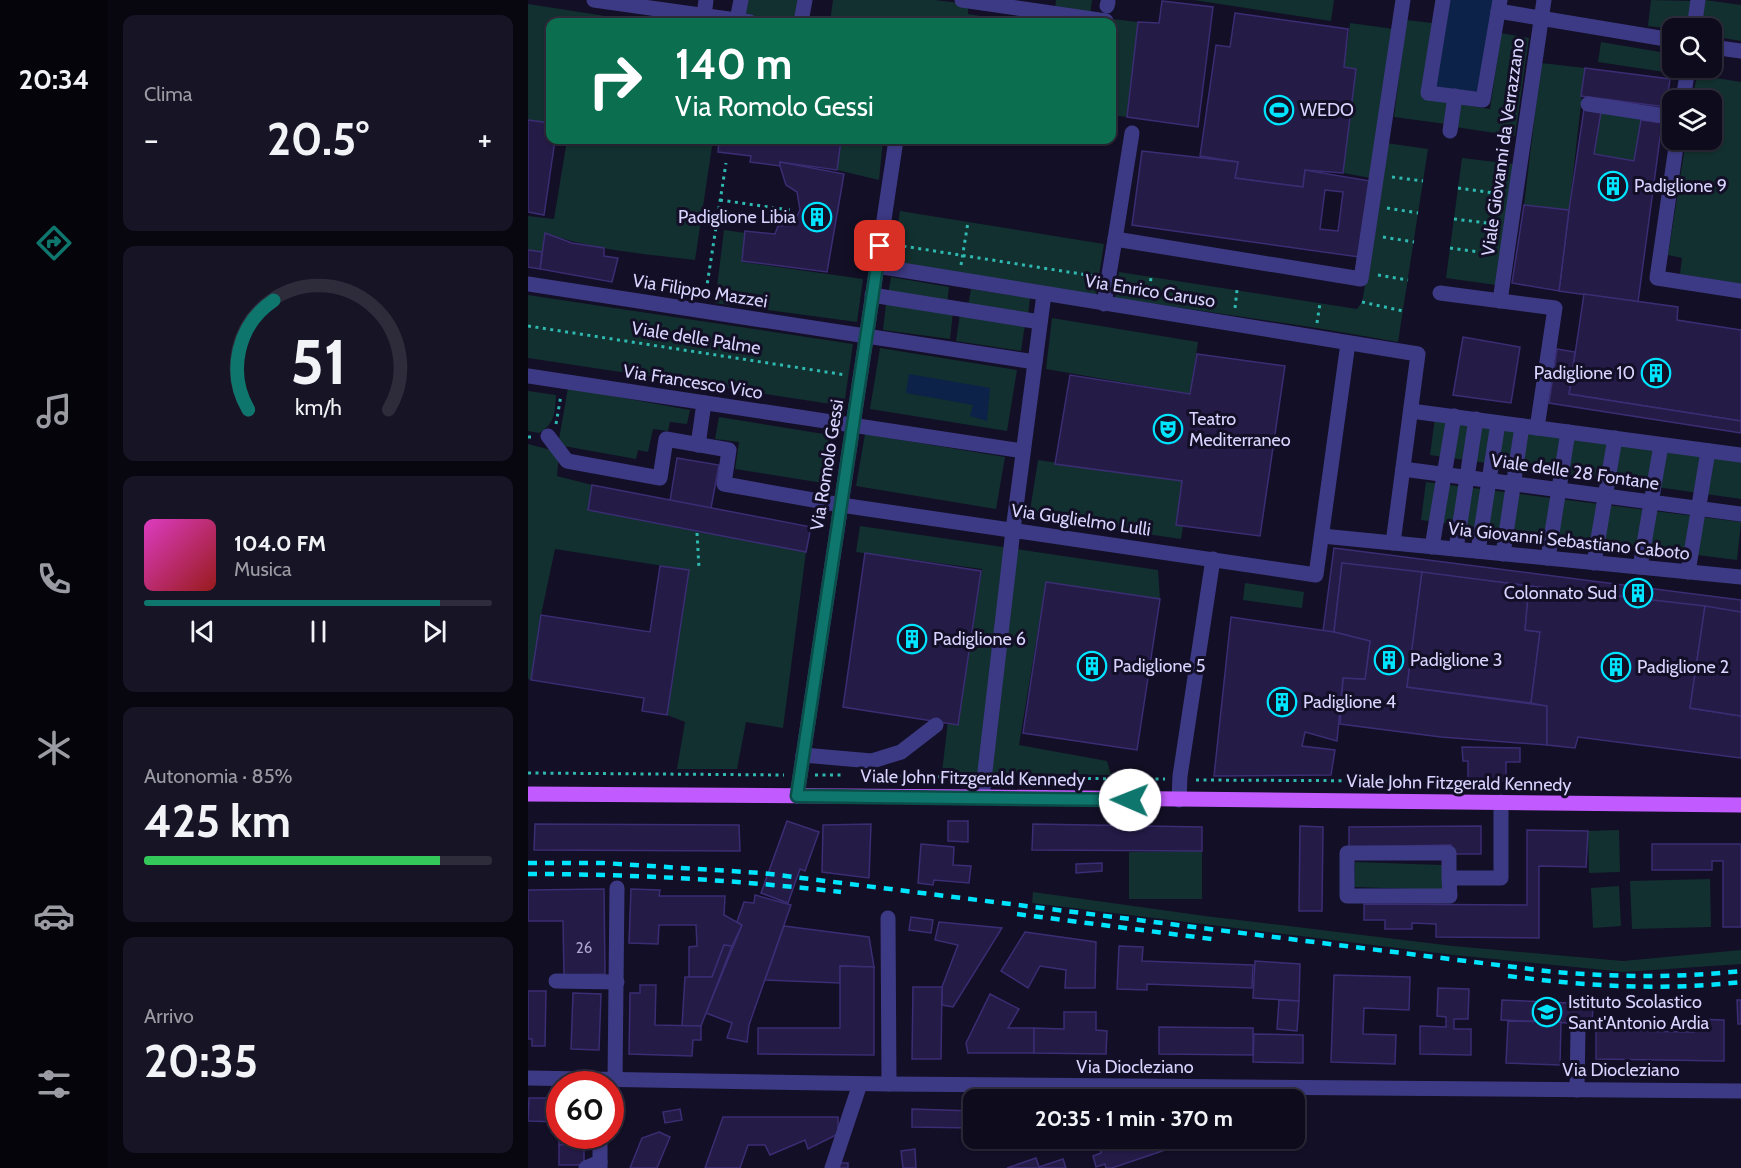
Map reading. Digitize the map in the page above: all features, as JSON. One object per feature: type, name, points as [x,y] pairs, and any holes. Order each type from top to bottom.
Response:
[{"type":"main road","name":"Viale John Fitzgerald Kennedy","points":[[528,795],[1741,805]]},
{"type":"street","points":[[594,0],[720,18]]},
{"type":"street","points":[[704,16],[706,0]]},
{"type":"street","points":[[741,0],[744,18]]},
{"type":"street","points":[[802,18],[805,0]]},
{"type":"street","points":[[962,0],[1028,10],[1107,12]]},
{"type":"street","points":[[1115,239],[1361,279],[1403,0]]},
{"type":"street","name":"Viale Giovanni da Verrazzano","points":[[1500,301],[1544,0]]},
{"type":"street","points":[[1695,18],[1698,0]]},
{"type":"street","points":[[1438,1],[1428,93],[1483,100],[1499,6],[1542,17],[1662,38]]},
{"type":"street","points":[[1722,48],[1741,51]]},
{"type":"street","points":[[1450,131],[1455,96]]},
{"type":"street","points":[[1588,104],[1662,115]]},
{"type":"street","points":[[1104,304],[1132,133]]},
{"type":"street","name":"Via Romolo Gessi","points":[[797,796],[872,295],[896,178],[896,144]]},
{"type":"street","points":[[1676,150],[1657,278],[1741,291]]},
{"type":"street","name":"Via Enrico Caruso","points":[[877,266],[1418,354],[1411,411]]},
{"type":"street","name":"Via Filippo Mazzei","points":[[528,284],[1035,362]]},
{"type":"street","points":[[1440,293],[1555,308],[1529,427],[1513,484],[1503,554]]},
{"type":"street","points":[[982,797],[1013,530],[1044,294]]},
{"type":"street","points":[[872,295],[1040,322]]},
{"type":"street","points":[[1322,536],[1348,343]]},
{"type":"street","name":"Via Francesco Vico","points":[[528,376],[1023,451]]},
{"type":"street","points":[[548,436],[567,461],[660,478],[666,439],[698,445],[704,403]]},
{"type":"street","points":[[1393,543],[1411,411],[1741,455]]},
{"type":"street","points":[[1432,547],[1454,416]]},
{"type":"street","points":[[1456,549],[1476,419]]},
{"type":"street","points":[[1479,552],[1498,423]]},
{"type":"street","points":[[1548,558],[1568,432]]},
{"type":"street","points":[[1594,563],[1615,438]]},
{"type":"street","name":"Via Guglielmo Lulli","points":[[698,445],[729,450],[724,484],[841,505],[1316,574],[1322,536]]},
{"type":"street","points":[[1640,567],[1661,445]]},
{"type":"street","points":[[1689,572],[1708,451]]},
{"type":"street","name":"Viale delle 28 Fontane","points":[[1403,469],[1741,514]]},
{"type":"street","name":"Via Giovanni Sebastiano Caboto","points":[[1322,536],[1741,577]]},
{"type":"street","points":[[1179,800],[1180,776],[1213,559]]},
{"type":"street","points":[[803,755],[872,761],[902,752],[936,725]]},
{"type":"street","points":[[1449,878],[1501,878],[1501,802]]},
{"type":"street","points":[[1347,853],[1449,853],[1449,878],[1450,896],[1347,896],[1347,853]]},
{"type":"street","points":[[607,1071],[617,982],[617,888]]},
{"type":"street","points":[[888,918],[889,1084]]},
{"type":"street","points":[[556,981],[617,982]]},
{"type":"street","points":[[1577,1090],[1578,1029]]},
{"type":"street","name":"Via Diocleziano","points":[[528,1078],[546,1079]]},
{"type":"street","name":"Via Diocleziano","points":[[624,1082],[1741,1091]]},
{"type":"street","points":[[832,1168],[860,1084]]},
{"type":"street","points":[[595,1166],[598,1149]]},
{"type":"path","points":[[703,312],[726,163]]},
{"type":"path","points":[[1390,176],[1423,181]]},
{"type":"path","points":[[1458,188],[1508,195]]},
{"type":"path","points":[[720,200],[790,210]]},
{"type":"path","points":[[1377,207],[1418,213]]},
{"type":"path","points":[[1454,219],[1504,226]]},
{"type":"path","points":[[959,280],[968,222]]},
{"type":"path","points":[[1373,235],[1414,242]]},
{"type":"path","points":[[894,245],[1098,277]]},
{"type":"path","points":[[1450,248],[1499,255]]},
{"type":"path","points":[[1377,275],[1408,280]]},
{"type":"path","points":[[1149,298],[1151,277]]},
{"type":"path","points":[[1235,313],[1237,290]]},
{"type":"path","points":[[1362,302],[1403,310]]},
{"type":"path","points":[[1317,328],[1320,303]]},
{"type":"path","name":"Viale delle Palme","points":[[528,326],[860,377]]},
{"type":"path","points":[[528,436],[548,436],[557,424],[563,382]]},
{"type":"path","points":[[697,533],[699,568]]},
{"type":"green space","points":[[747,0],[798,0],[796,18],[745,15]]},
{"type":"green space","points":[[833,0],[934,0],[968,4],[968,14],[993,18],[831,18]]},
{"type":"green space","points":[[1056,0],[1092,0],[1090,15],[1055,9]]},
{"type":"green space","points":[[1194,0],[1334,0],[1331,21]]},
{"type":"green space","points":[[1651,0],[1692,1],[1690,18],[1662,18],[1662,28],[1648,26]]},
{"type":"green space","points":[[1705,0],[1741,5],[1741,41],[1722,38],[1722,18],[1702,18]]},
{"type":"green space","points":[[528,4],[618,18],[546,18],[546,122],[528,120]]},
{"type":"green space","points":[[1116,19],[1138,22],[1127,117],[1116,116]]},
{"type":"green space","points":[[1406,20],[1432,23],[1422,98],[1449,101],[1446,124],[1394,117]]},
{"type":"green space","points":[[1350,23],[1394,29],[1371,178],[1343,173],[1356,69],[1344,67]]},
{"type":"green space","points":[[1501,33],[1529,38],[1515,136],[1455,127],[1458,104],[1490,109]]},
{"type":"green space","points":[[1601,42],[1662,52],[1662,72],[1598,62]]},
{"type":"green space","points":[[1541,63],[1585,68],[1569,210],[1524,205]]},
{"type":"green space","points":[[1696,78],[1741,82],[1741,284],[1680,274],[1682,258],[1668,255],[1684,150],[1722,150],[1722,90],[1694,90]]},
{"type":"green space","points":[[1601,112],[1641,120],[1634,161],[1594,154]]},
{"type":"green space","points":[[1386,143],[1428,149],[1398,342],[1115,298],[1119,272],[1357,309],[1362,302],[1367,274]]},
{"type":"green space","points":[[566,144],[712,144],[695,260],[600,247],[545,233],[542,252],[528,250],[528,216],[554,219]]},
{"type":"green space","points":[[840,144],[883,144],[879,180],[837,170]]},
{"type":"green space","points":[[1462,158],[1513,164],[1496,285],[1446,278]]},
{"type":"green space","points":[[900,211],[1104,244],[1095,301],[891,268]]},
{"type":"green space","points":[[724,230],[746,233],[742,262],[863,279],[857,322],[715,303]]},
{"type":"green space","points":[[891,277],[949,287],[947,305],[888,295]]},
{"type":"green space","points":[[971,289],[1030,298],[1028,315],[968,306]]},
{"type":"green space","points":[[528,295],[853,344],[844,406],[528,358]]},
{"type":"green space","points":[[886,304],[953,312],[950,339],[883,330]]},
{"type":"green space","points":[[960,314],[1025,324],[1021,351],[956,341]]},
{"type":"green space","points":[[1052,318],[1198,342],[1190,394],[1046,369]]},
{"type":"green space","points":[[880,348],[1017,370],[1007,431],[870,409]]},
{"type":"green space","points":[[568,388],[690,410],[687,424],[670,422],[668,431],[653,429],[648,452],[638,450],[636,459],[558,445]]},
{"type":"green space","points":[[528,391],[556,395],[551,422],[539,433],[528,431]]},
{"type":"green space","points":[[719,417],[830,435],[823,483],[735,469],[739,442],[715,439]]},
{"type":"green space","points":[[1435,417],[1741,460],[1741,499],[1430,455]]},
{"type":"green space","points":[[865,434],[1005,457],[996,509],[856,486]]},
{"type":"green space","points":[[528,444],[559,452],[557,476],[592,485],[588,510],[806,552],[783,728],[746,722],[737,769],[677,769],[685,722],[667,715],[689,570],[555,549],[541,615],[531,680],[528,679]]},
{"type":"green space","points":[[1038,460],[1182,481],[1176,524],[1183,526],[1181,539],[1029,517]]},
{"type":"green space","points":[[1426,482],[1741,522],[1737,560],[1421,520]]},
{"type":"green space","points":[[860,526],[1158,570],[1160,599],[1046,582],[1019,745],[1107,761],[1111,775],[942,772],[948,721],[958,724],[982,569],[856,552]]},
{"type":"green space","points":[[1245,583],[1304,592],[1302,608],[1243,600]]},
{"type":"green space","points":[[1619,830],[1620,872],[1589,873],[1588,831]]},
{"type":"green space","points":[[1202,851],[1202,899],[1129,899],[1129,852]]},
{"type":"green space","points":[[1355,862],[1443,865],[1442,890],[1354,887]]},
{"type":"green space","points":[[1710,879],[1711,927],[1632,929],[1630,881]]},
{"type":"green space","points":[[1619,886],[1621,926],[1593,928],[1591,888]]},
{"type":"green space","points":[[1033,892],[1205,916],[1453,946],[1623,961],[1741,950],[1741,964],[1624,972],[1454,955],[1032,903]]},
{"type":"water","points":[[1448,0],[1493,0],[1479,92],[1435,87]]},
{"type":"water","points":[[909,374],[990,388],[987,421],[970,416],[973,405],[906,393]]},
{"type":"building","points":[[1162,1],[1213,7],[1198,127],[1127,117],[1138,22],[1159,23]]},
{"type":"building","name":"WEDO","points":[[1235,13],[1348,29],[1344,67],[1356,69],[1343,173],[1305,170],[1303,187],[1235,178],[1238,162],[1200,156],[1216,45],[1230,47]]},
{"type":"building","points":[[1585,68],[1670,79],[1668,90],[1662,90],[1662,106],[1581,96]]},
{"type":"building","name":"Padiglione 9","points":[[1584,109],[1601,112],[1594,154],[1634,161],[1641,120],[1662,123],[1638,302],[1559,291]]},
{"type":"building","points":[[528,120],[546,122],[546,144],[554,144],[544,215],[528,212]]},
{"type":"building","points":[[719,144],[840,144],[837,170],[780,162],[780,166],[750,162],[751,156],[718,152]]},
{"type":"building","points":[[1142,151],[1238,162],[1235,178],[1303,187],[1305,170],[1370,181],[1359,257],[1132,225]],"holes":[[[1325,190],[1343,192],[1338,231],[1320,229]]]},
{"type":"building","name":"Padiglione Libia","points":[[780,162],[844,174],[827,272],[742,261],[745,231],[775,234],[778,226],[793,225],[800,210],[797,192],[786,185]]},
{"type":"building","points":[[1524,205],[1569,210],[1559,291],[1512,283]]},
{"type":"building","points":[[545,233],[572,243],[604,248],[604,256],[618,258],[612,282],[540,269]]},
{"type":"building","points":[[528,250],[542,252],[540,269],[528,267]]},
{"type":"building","name":"Padiglione 10","points":[[1584,294],[1678,307],[1677,320],[1741,330],[1741,421],[1569,394]]},
{"type":"building","points":[[1463,337],[1520,347],[1511,403],[1453,395]]},
{"type":"building","points":[[1557,349],[1575,352],[1569,394],[1741,421],[1741,433],[1549,403]]},
{"type":"building","name":"Teatro Mediterraneo","points":[[1197,354],[1285,366],[1260,536],[1176,525],[1182,481],[1055,464],[1070,375],[1190,394]]},
{"type":"building","points":[[677,458],[719,465],[711,508],[670,501]]},
{"type":"building","points":[[592,485],[811,527],[806,552],[588,510]]},
{"type":"building","name":"Colonnato Sud","points":[[1334,548],[1741,600],[1741,612],[1342,563],[1334,632],[1323,631]]},
{"type":"building","name":"Padiglione 6","points":[[865,553],[981,571],[958,725],[843,707]]},
{"type":"building","name":"Padiglione 3","points":[[1342,563],[1422,572],[1407,687],[1547,706],[1547,745],[1441,737],[1340,724],[1343,678],[1365,679],[1370,641],[1334,632]]},
{"type":"building","points":[[660,566],[689,570],[667,715],[642,711],[644,698],[531,680],[541,615],[650,632]]},
{"type":"building","points":[[1422,572],[1529,586],[1525,630],[1540,632],[1531,703],[1407,687]]},
{"type":"building","name":"Padiglione 5","points":[[1046,582],[1160,599],[1137,750],[1023,733]]},
{"type":"building","name":"Padiglione 2","points":[[1529,586],[1705,606],[1690,708],[1741,716],[1741,758],[1578,737],[1575,748],[1547,745],[1547,706],[1531,703],[1540,632],[1525,630]]},
{"type":"building","points":[[1705,606],[1741,612],[1741,716],[1690,708]]},
{"type":"building","name":"Padiglione 4","points":[[1231,617],[1334,632],[1370,641],[1365,679],[1343,678],[1337,741],[1305,732],[1302,746],[1335,750],[1331,775],[1214,776]]},
{"type":"building","points":[[1462,747],[1520,748],[1520,762],[1506,762],[1506,781],[1468,781],[1468,761],[1463,761]]},
{"type":"building","points":[[787,821],[819,832],[805,871],[800,869],[788,903],[761,893]]},
{"type":"building","points":[[948,821],[968,821],[968,842],[948,841]]},
{"type":"building","points":[[535,824],[739,825],[740,851],[534,850]]},
{"type":"building","points":[[871,824],[869,878],[822,872],[823,825]]},
{"type":"building","points":[[1033,824],[1202,827],[1202,851],[1032,850]]},
{"type":"building","points":[[1300,826],[1323,827],[1322,911],[1299,911]]},
{"type":"building","points":[[1481,826],[1481,854],[1451,854],[1451,845],[1349,847],[1349,827]]},
{"type":"building","points":[[1527,830],[1588,831],[1586,867],[1539,866],[1539,938],[1436,937],[1436,924],[1412,923],[1412,929],[1385,929],[1385,920],[1364,920],[1364,904],[1527,905]]},
{"type":"building","points":[[921,844],[954,847],[953,865],[971,866],[969,883],[934,880],[933,885],[918,883]]},
{"type":"building","points":[[1652,844],[1741,844],[1741,927],[1723,927],[1723,861],[1712,861],[1712,870],[1652,870]]},
{"type":"building","points":[[1102,863],[1102,871],[1076,873],[1076,864]]},
{"type":"building","points":[[604,889],[605,974],[564,975],[563,921],[528,921],[528,890]]},
{"type":"building","points":[[631,889],[660,890],[659,896],[725,896],[724,915],[742,925],[732,946],[724,945],[712,977],[689,977],[689,947],[697,946],[696,925],[659,925],[658,944],[629,943]]},
{"type":"building","points":[[755,895],[791,905],[749,1025],[747,1042],[727,1038],[732,1023],[706,1013],[742,925],[737,922],[744,902],[754,903]]},
{"type":"building","points":[[911,917],[933,920],[931,933],[909,930]]},
{"type":"building","points":[[939,922],[1002,928],[953,1007],[942,1005],[942,987],[958,945],[935,940]]},
{"type":"building","points":[[784,926],[869,937],[874,967],[840,966],[840,983],[765,980]]},
{"type":"building","points":[[1025,932],[1096,942],[1095,988],[1065,988],[1066,970],[1040,966],[1028,988],[1001,971]]},
{"type":"building","points":[[724,945],[732,946],[701,1026],[682,1026],[685,977],[712,977]]},
{"type":"building","points":[[1119,946],[1143,947],[1142,961],[1253,965],[1252,988],[1147,984],[1147,990],[1117,989]]},
{"type":"building","points":[[1255,961],[1300,964],[1299,1001],[1253,998]]},
{"type":"building","points":[[840,966],[874,967],[874,1055],[758,1054],[758,1028],[840,1028]]},
{"type":"building","points":[[1334,975],[1410,977],[1409,1010],[1364,1008],[1363,1034],[1396,1035],[1395,1064],[1331,1062]]},
{"type":"building","points":[[640,985],[656,985],[655,1025],[701,1026],[701,1040],[693,1040],[692,1056],[629,1054],[630,993],[640,993]]},
{"type":"building","points":[[913,987],[942,987],[941,1059],[912,1059]]},
{"type":"building","points":[[1438,988],[1469,989],[1468,1019],[1454,1019],[1454,1029],[1471,1029],[1471,1055],[1420,1054],[1420,1026],[1446,1027],[1446,1017],[1437,1016]]},
{"type":"building","points":[[528,991],[546,991],[545,1046],[532,1046],[532,1039],[528,1039]]},
{"type":"building","points":[[573,993],[601,994],[599,1050],[571,1049]]},
{"type":"building","points":[[990,994],[1019,1009],[1008,1028],[1034,1028],[1034,1053],[968,1053],[966,1043]]},
{"type":"building","points":[[1279,1000],[1299,1001],[1297,1031],[1277,1029]]},
{"type":"building","name":"Istituto Scolastico Sant'Antonio Ardia","points":[[1502,1000],[1593,1004],[1592,1024],[1501,1020]]},
{"type":"building","points":[[1737,1000],[1741,1000],[1741,1024],[1738,1024]]},
{"type":"building","points":[[1064,1012],[1096,1012],[1096,1030],[1107,1031],[1106,1054],[1034,1053],[1034,1028],[1064,1029]]},
{"type":"building","points":[[1695,1019],[1724,1020],[1724,1061],[1596,1059],[1596,1020],[1626,1021],[1626,1031],[1694,1032]]},
{"type":"building","points":[[1508,1021],[1561,1022],[1560,1065],[1506,1063]]},
{"type":"building","points":[[1159,1027],[1253,1028],[1253,1055],[1159,1054]]},
{"type":"building","points":[[1254,1034],[1303,1035],[1303,1063],[1253,1062]]},
{"type":"building","points":[[529,1098],[546,1098],[546,1122],[528,1121]]},
{"type":"building","points":[[680,1109],[682,1120],[665,1123],[663,1112]]},
{"type":"building","points":[[912,1109],[963,1111],[963,1128],[912,1127]]},
{"type":"building","points":[[723,1117],[838,1117],[838,1134],[808,1149],[805,1140],[770,1155],[765,1145],[748,1145],[740,1168],[705,1168]]},
{"type":"building","points":[[659,1132],[670,1137],[657,1168],[630,1168],[642,1138]]},
{"type":"building","points":[[559,1149],[584,1149],[584,1165],[559,1165]]},
{"type":"building","points":[[915,1149],[916,1168],[903,1168],[901,1151]]},
{"type":"building","points":[[1100,1149],[1168,1149],[1112,1168],[1106,1168],[1105,1164],[1096,1167],[1093,1156],[1101,1153]]},
{"type":"building","points":[[1036,1158],[1039,1167],[1063,1159],[1066,1168],[1007,1168]]},
{"type":"building","points":[[839,1163],[848,1163],[848,1168],[837,1168]]},
{"type":"railway","points":[[528,863],[603,863],[762,873],[1554,972],[1648,976],[1741,971]]},
{"type":"railway","points":[[528,874],[685,878],[841,892]]},
{"type":"railway","points":[[1017,914],[1219,940]]},
{"type":"railway","points":[[1508,976],[1654,987],[1741,982]]},
{"type":"place","name":"WEDO","points":[[1279,110]]},
{"type":"place","name":"Padiglione 9","points":[[1613,186]]},
{"type":"place","name":"Padiglione Libia","points":[[817,217]]},
{"type":"place","name":"Padiglione 10","points":[[1656,373]]},
{"type":"place","name":"Teatro Mediterraneo","points":[[1168,429]]},
{"type":"place","name":"Colonnato Sud","points":[[1638,593]]},
{"type":"place","name":"Padiglione 6","points":[[912,639]]},
{"type":"place","name":"Padiglione 3","points":[[1389,660]]},
{"type":"place","name":"Padiglione 5","points":[[1092,666]]},
{"type":"place","name":"Padiglione 2","points":[[1616,667]]},
{"type":"place","name":"Padiglione 4","points":[[1282,702]]},
{"type":"place","name":"Istituto Scolastico Sant'Antonio Ardia","points":[[1547,1012]]},
{"type":"route","points":[[880,246],[803,755],[802,775],[797,796],[1130,800]]}]
